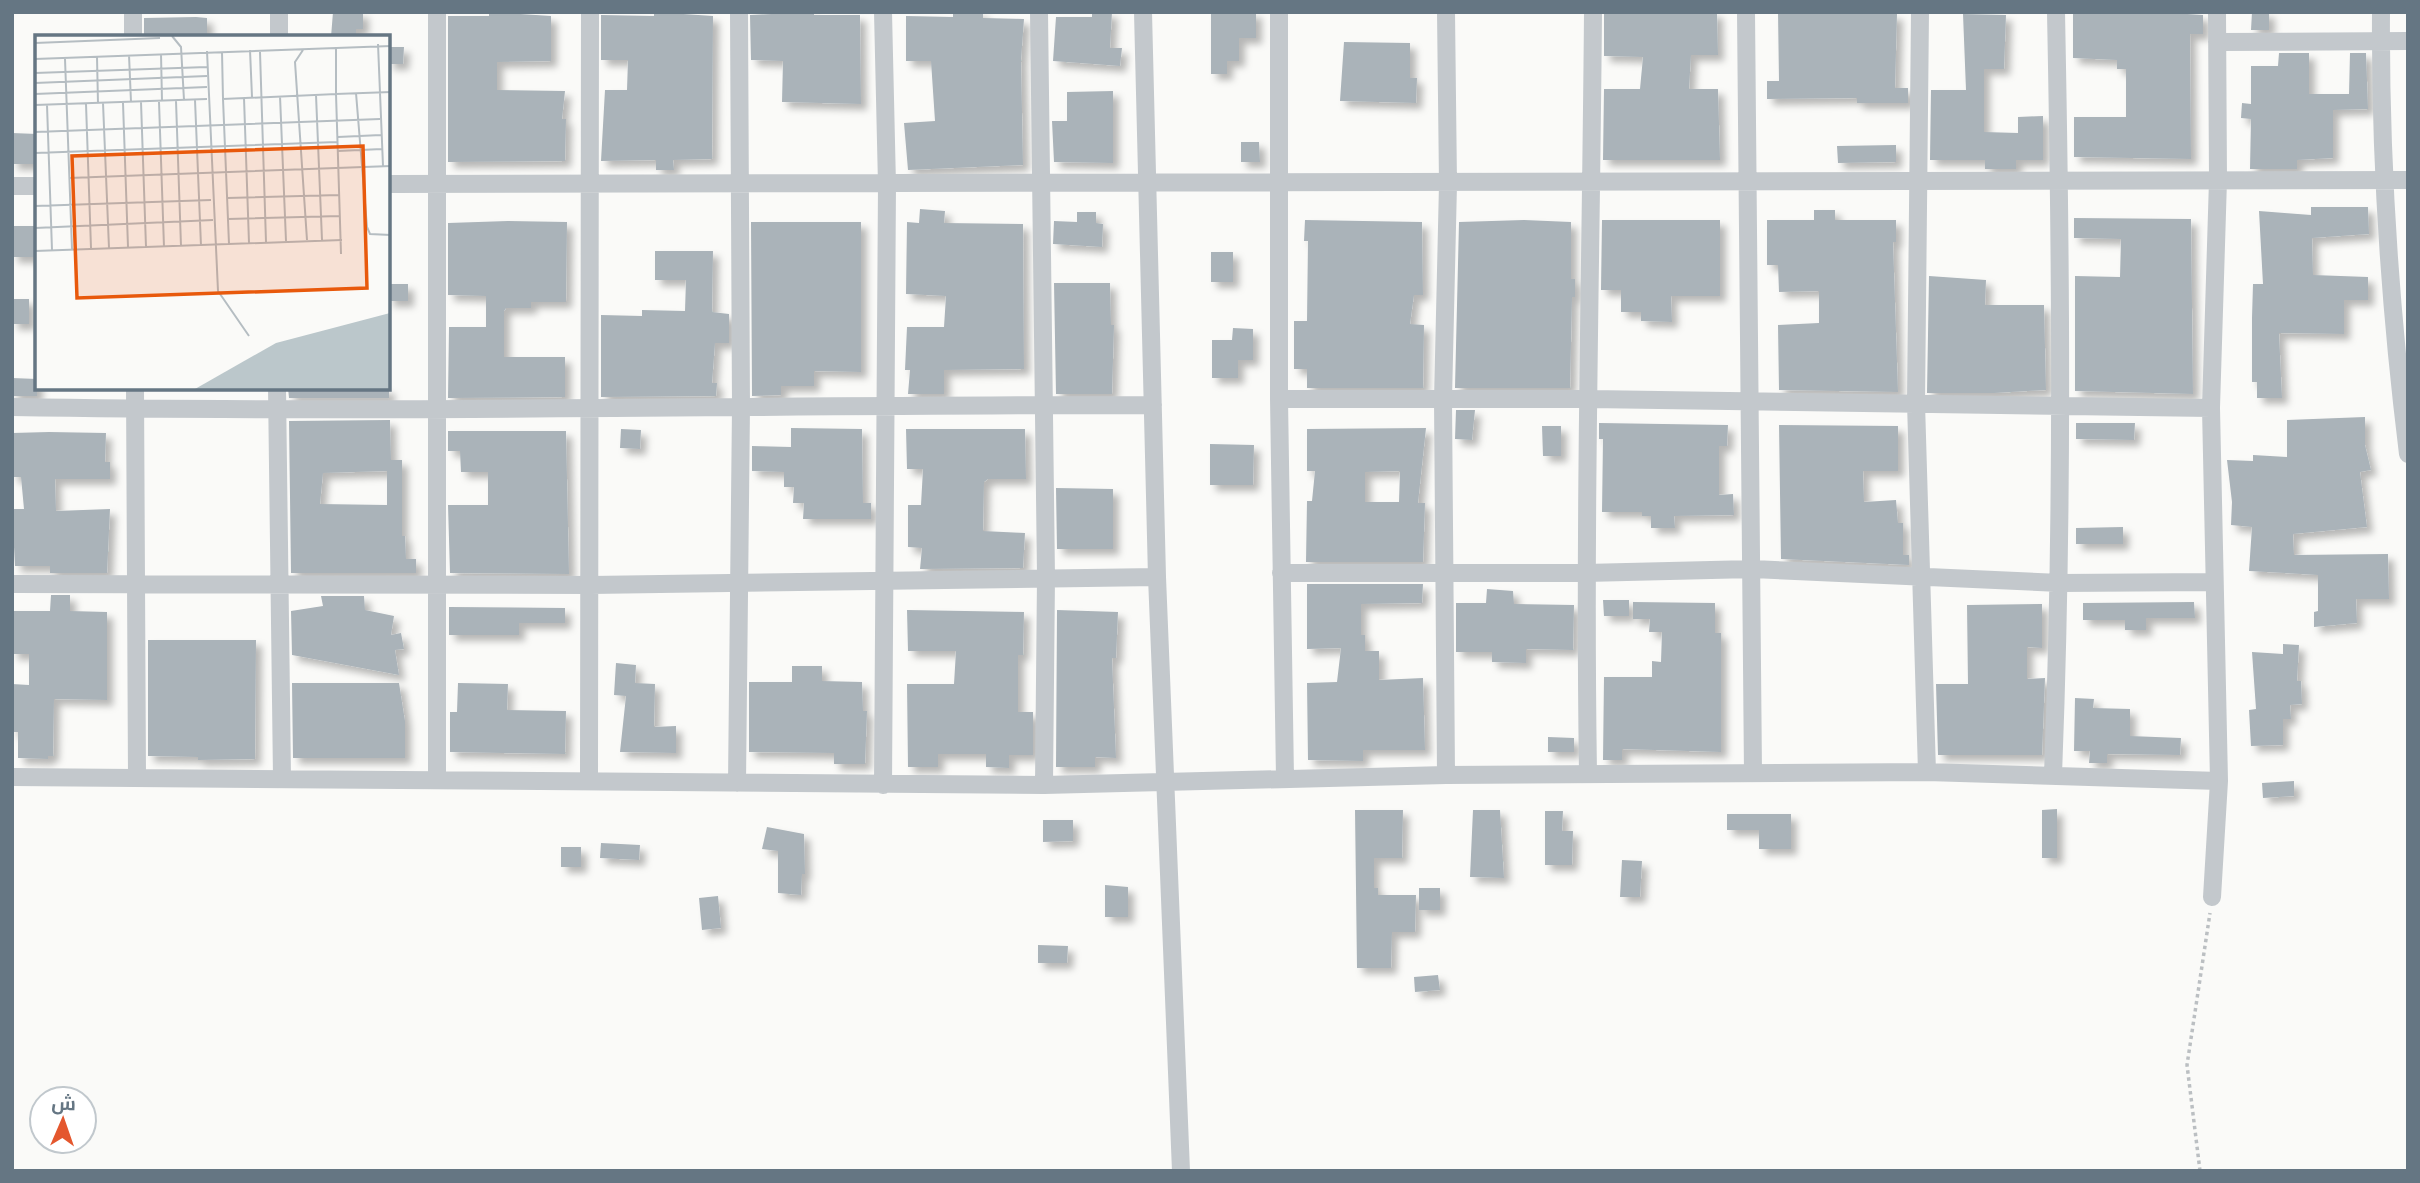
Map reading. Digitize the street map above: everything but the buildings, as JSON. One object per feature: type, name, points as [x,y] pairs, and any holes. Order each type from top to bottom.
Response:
[{"type":"street","points":[[133,12],[133,35]]},
{"type":"street","points":[[279,12],[279,35]]},
{"type":"street","points":[[437,12],[437,779]]},
{"type":"street","points":[[589,781],[590,12]]},
{"type":"street","points":[[737,783],[741,407],[739,12]]},
{"type":"street","points":[[883,12],[887,185],[883,405],[883,785]]},
{"type":"street","points":[[1039,12],[1046,577],[1044,785]]},
{"type":"street","points":[[1143,12],[1145,184],[1157,577],[1168,783],[1181,1171]]},
{"type":"street","points":[[1279,12],[1279,399],[1285,778]]},
{"type":"street","points":[[1446,12],[1448,184],[1443,400],[1446,775]]},
{"type":"street","points":[[1588,773],[1585,573],[1590,399],[1593,12]]},
{"type":"street","points":[[1746,12],[1753,773]]},
{"type":"street","points":[[1920,12],[1916,402],[1927,772]]},
{"type":"street","points":[[2053,774],[2060,583],[2062,405],[2056,12]]},
{"type":"street","points":[[2212,897],[2219,781],[2211,408],[2218,180],[2217,12]]},
{"type":"street","points":[[2381,12],[2385,180],[2393,337],[2408,454]]},
{"type":"street","points":[[2217,42],[2408,41]]},
{"type":"street","points":[[390,184],[1042,185],[1919,182],[2060,179],[2408,180]]},
{"type":"street","points":[[12,186],[35,187]]},
{"type":"street","points":[[135,390],[136,776]]},
{"type":"street","points":[[277,390],[282,778]]},
{"type":"street","points":[[1279,399],[1916,402],[2211,408]]},
{"type":"street","points":[[12,407],[277,410],[591,406],[1153,405]]},
{"type":"street","points":[[1281,573],[1585,573],[1753,569],[2060,583],[2213,582]]},
{"type":"street","points":[[12,584],[591,585],[884,578],[1157,577]]},
{"type":"street","points":[[12,777],[1044,785],[1446,775],[1927,772],[2219,781]]},
{"type":"path","points":[[2200,1171],[2187,1065],[2212,897]]}]
